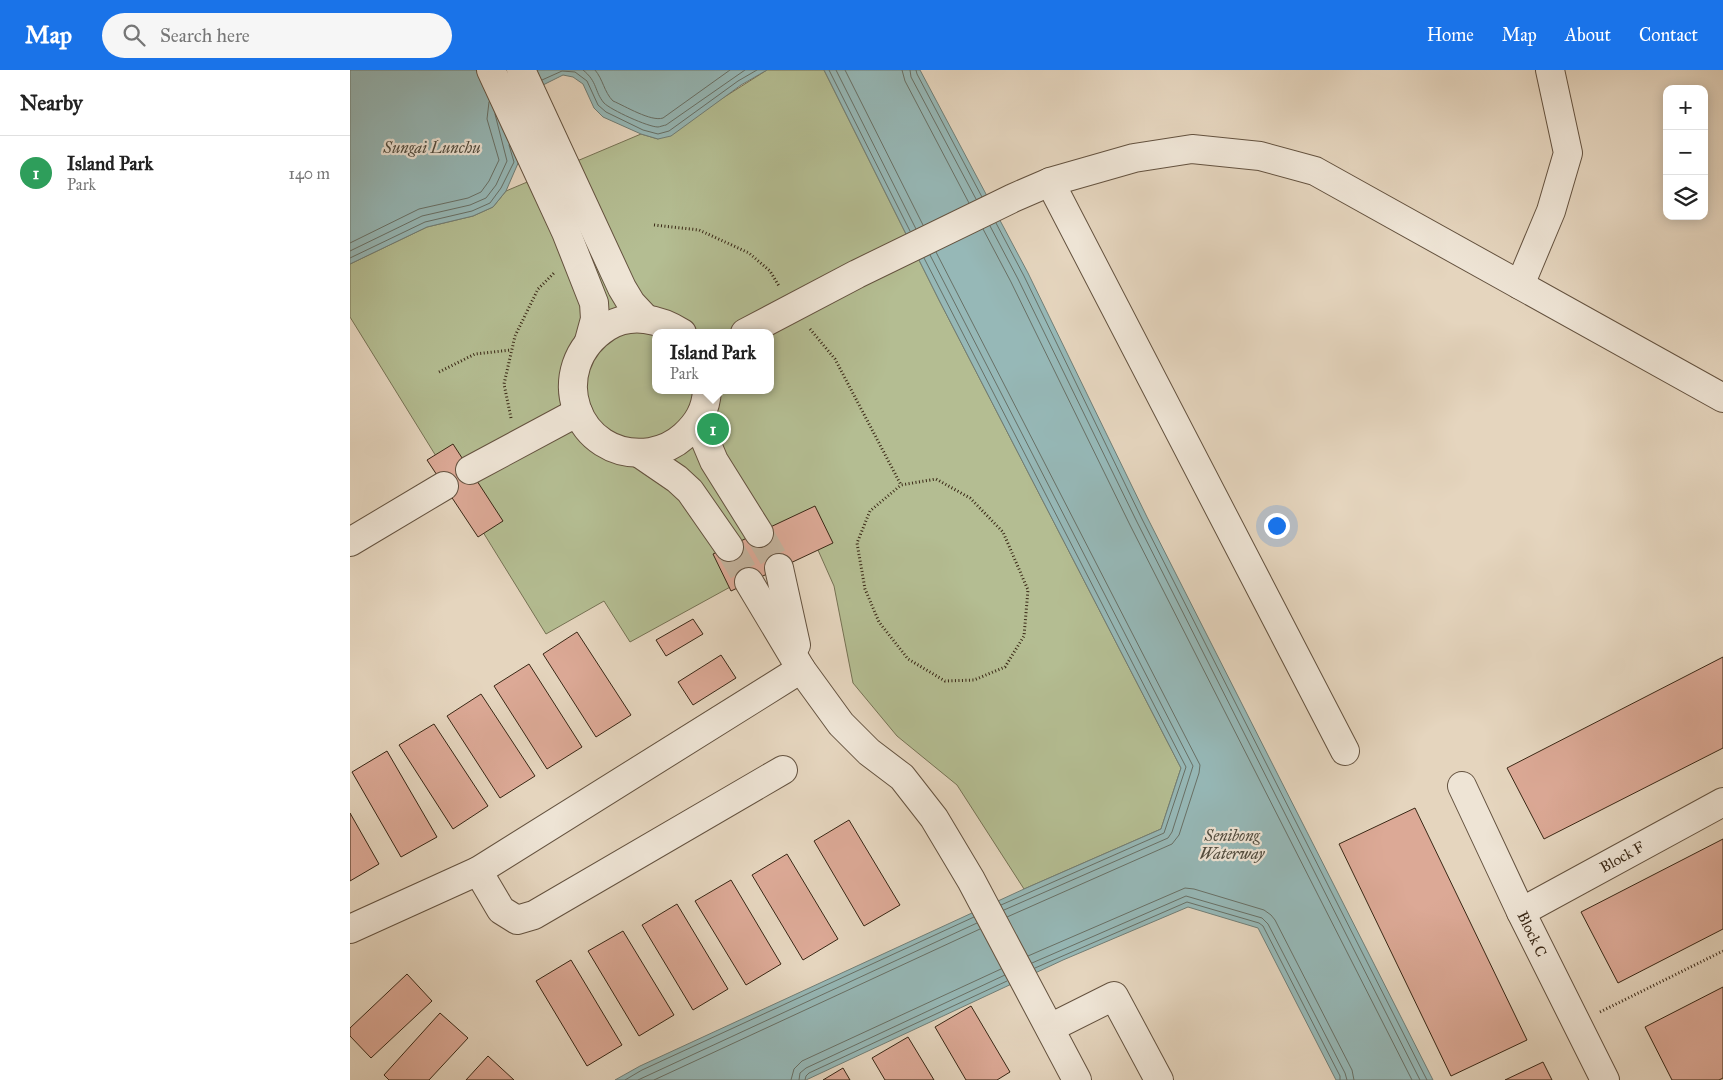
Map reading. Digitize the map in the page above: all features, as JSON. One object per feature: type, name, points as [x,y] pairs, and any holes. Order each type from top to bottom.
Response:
[{"type":"street","points":[[491,70],[571,243],[594,303],[595,319],[589,341]]},
{"type":"street","points":[[522,70],[622,288],[646,319]]},
{"type":"street","points":[[1520,285],[1551,211],[1568,154],[1550,70]]},
{"type":"street","points":[[753,329],[858,274],[1013,198],[1050,182],[1134,158],[1192,149],[1260,156],[1315,172],[1723,398]]},
{"type":"street","points":[[1050,182],[1345,750]]},
{"type":"street","points":[[676,329],[669,324],[646,319],[625,320],[610,325],[596,334],[584,347],[576,362],[572,378],[573,395],[578,412],[588,429],[602,442],[620,450],[639,453],[658,451],[676,443],[695,426],[705,402]]},
{"type":"street","points":[[705,402],[706,442],[714,461],[759,533]]},
{"type":"street","points":[[470,470],[578,412]]},
{"type":"street","points":[[639,453],[677,479],[690,491],[729,546]]},
{"type":"street","points":[[350,542],[444,486]]},
{"type":"street","points":[[779,568],[801,669]]},
{"type":"street","points":[[749,582],[801,669],[841,724],[869,752],[902,777],[929,811],[970,880],[1077,1080]]},
{"type":"street","points":[[350,929],[478,870],[801,669]]},
{"type":"street","points":[[478,870],[501,910],[517,920],[534,915],[783,770]]},
{"type":"street","name":"Block C","points":[[1462,786],[1521,912],[1605,1080]]},
{"type":"street","name":"Block F","points":[[1521,912],[1723,802]]},
{"type":"street","points":[[1050,1028],[1114,996],[1159,1080]]},
{"type":"path","points":[[654,225],[699,230],[749,253],[770,271],[792,308],[835,359],[901,485]]},
{"type":"path","points":[[516,445],[504,384],[511,350],[515,336],[538,289],[571,243]]},
{"type":"path","points":[[439,372],[475,354],[511,350]]},
{"type":"path","points":[[936,478],[970,498],[1003,532],[1028,590],[1024,636],[1005,667],[974,680],[945,681],[908,659],[879,622],[865,589],[857,543],[870,511],[901,485],[936,478]]},
{"type":"path","points":[[1577,1024],[1723,952]]},
{"type":"green space","points":[[767,70],[824,70],[939,300],[1181,768],[1161,829],[1024,889],[957,785],[897,736],[853,683],[834,586],[814,541],[630,642],[604,601],[546,634],[350,317],[350,264],[427,227],[473,216],[493,207],[506,191],[641,134],[658,139]]},
{"type":"water","name":"Sungai Lunchu","points":[[350,70],[767,70],[741,85],[671,136],[658,139],[641,134],[603,117],[594,108],[583,84],[573,77],[563,75],[511,101],[519,161],[506,191],[493,207],[473,216],[427,227],[350,264]]},
{"type":"water","name":"Senibong Waterway","points":[[824,70],[920,70],[1028,273],[1147,517],[1433,1080],[1336,1080],[1258,928],[1188,907],[1063,960],[806,1080],[615,1080],[640,1066],[1024,889],[1161,829],[1181,768],[939,300]]},
{"type":"building","points":[[453,444],[503,521],[478,537],[427,460]]},
{"type":"building","points":[[815,506],[833,543],[731,591],[713,554]]},
{"type":"building","points":[[693,619],[703,634],[666,656],[656,640]]},
{"type":"building","points":[[577,632],[631,715],[596,737],[543,654]]},
{"type":"building","points":[[721,655],[736,678],[693,705],[678,682]]},
{"type":"building","points":[[1723,657],[1723,748],[1544,839],[1507,768]]},
{"type":"building","points":[[529,664],[582,747],[547,769],[494,686]]},
{"type":"building","points":[[481,694],[535,776],[500,798],[447,716]]},
{"type":"building","points":[[434,724],[488,806],[453,829],[399,745]]},
{"type":"building","points":[[387,751],[437,837],[401,857],[352,772]]},
{"type":"building","points":[[1415,808],[1527,1040],[1451,1076],[1339,844]]},
{"type":"building","points":[[350,813],[379,864],[350,881]]},
{"type":"building","points":[[849,820],[900,905],[864,926],[814,841]]},
{"type":"building","points":[[1723,839],[1723,929],[1618,983],[1581,912]]},
{"type":"building","points":[[787,854],[838,939],[803,960],[752,875]]},
{"type":"building","points":[[731,880],[781,964],[746,985],[695,901]]},
{"type":"building","points":[[677,904],[728,989],[693,1010],[642,925]]},
{"type":"building","points":[[623,931],[674,1015],[639,1036],[588,951]]},
{"type":"building","points":[[571,960],[622,1045],[587,1066],[536,981]]},
{"type":"building","points":[[407,974],[432,1001],[371,1058],[350,1036],[350,1028]]},
{"type":"building","points":[[1723,987],[1723,1078],[1719,1080],[1672,1080],[1645,1027]]},
{"type":"building","points":[[971,1006],[1010,1072],[997,1080],[966,1080],[935,1027]]},
{"type":"building","points":[[440,1013],[468,1038],[429,1080],[389,1080],[384,1075]]},
{"type":"building","points":[[908,1037],[934,1080],[885,1080],[872,1058]]},
{"type":"building","points":[[488,1056],[514,1080],[466,1080]]},
{"type":"building","points":[[1543,1062],[1552,1080],[1505,1080]]},
{"type":"building","points":[[843,1068],[850,1080],[823,1080]]},
{"type":"tunnel","points":[[759,533],[779,568]]},
{"type":"tunnel","points":[[729,547],[749,582]]},
{"type":"place","name":"Island Park","points":[[713,429]]}]
